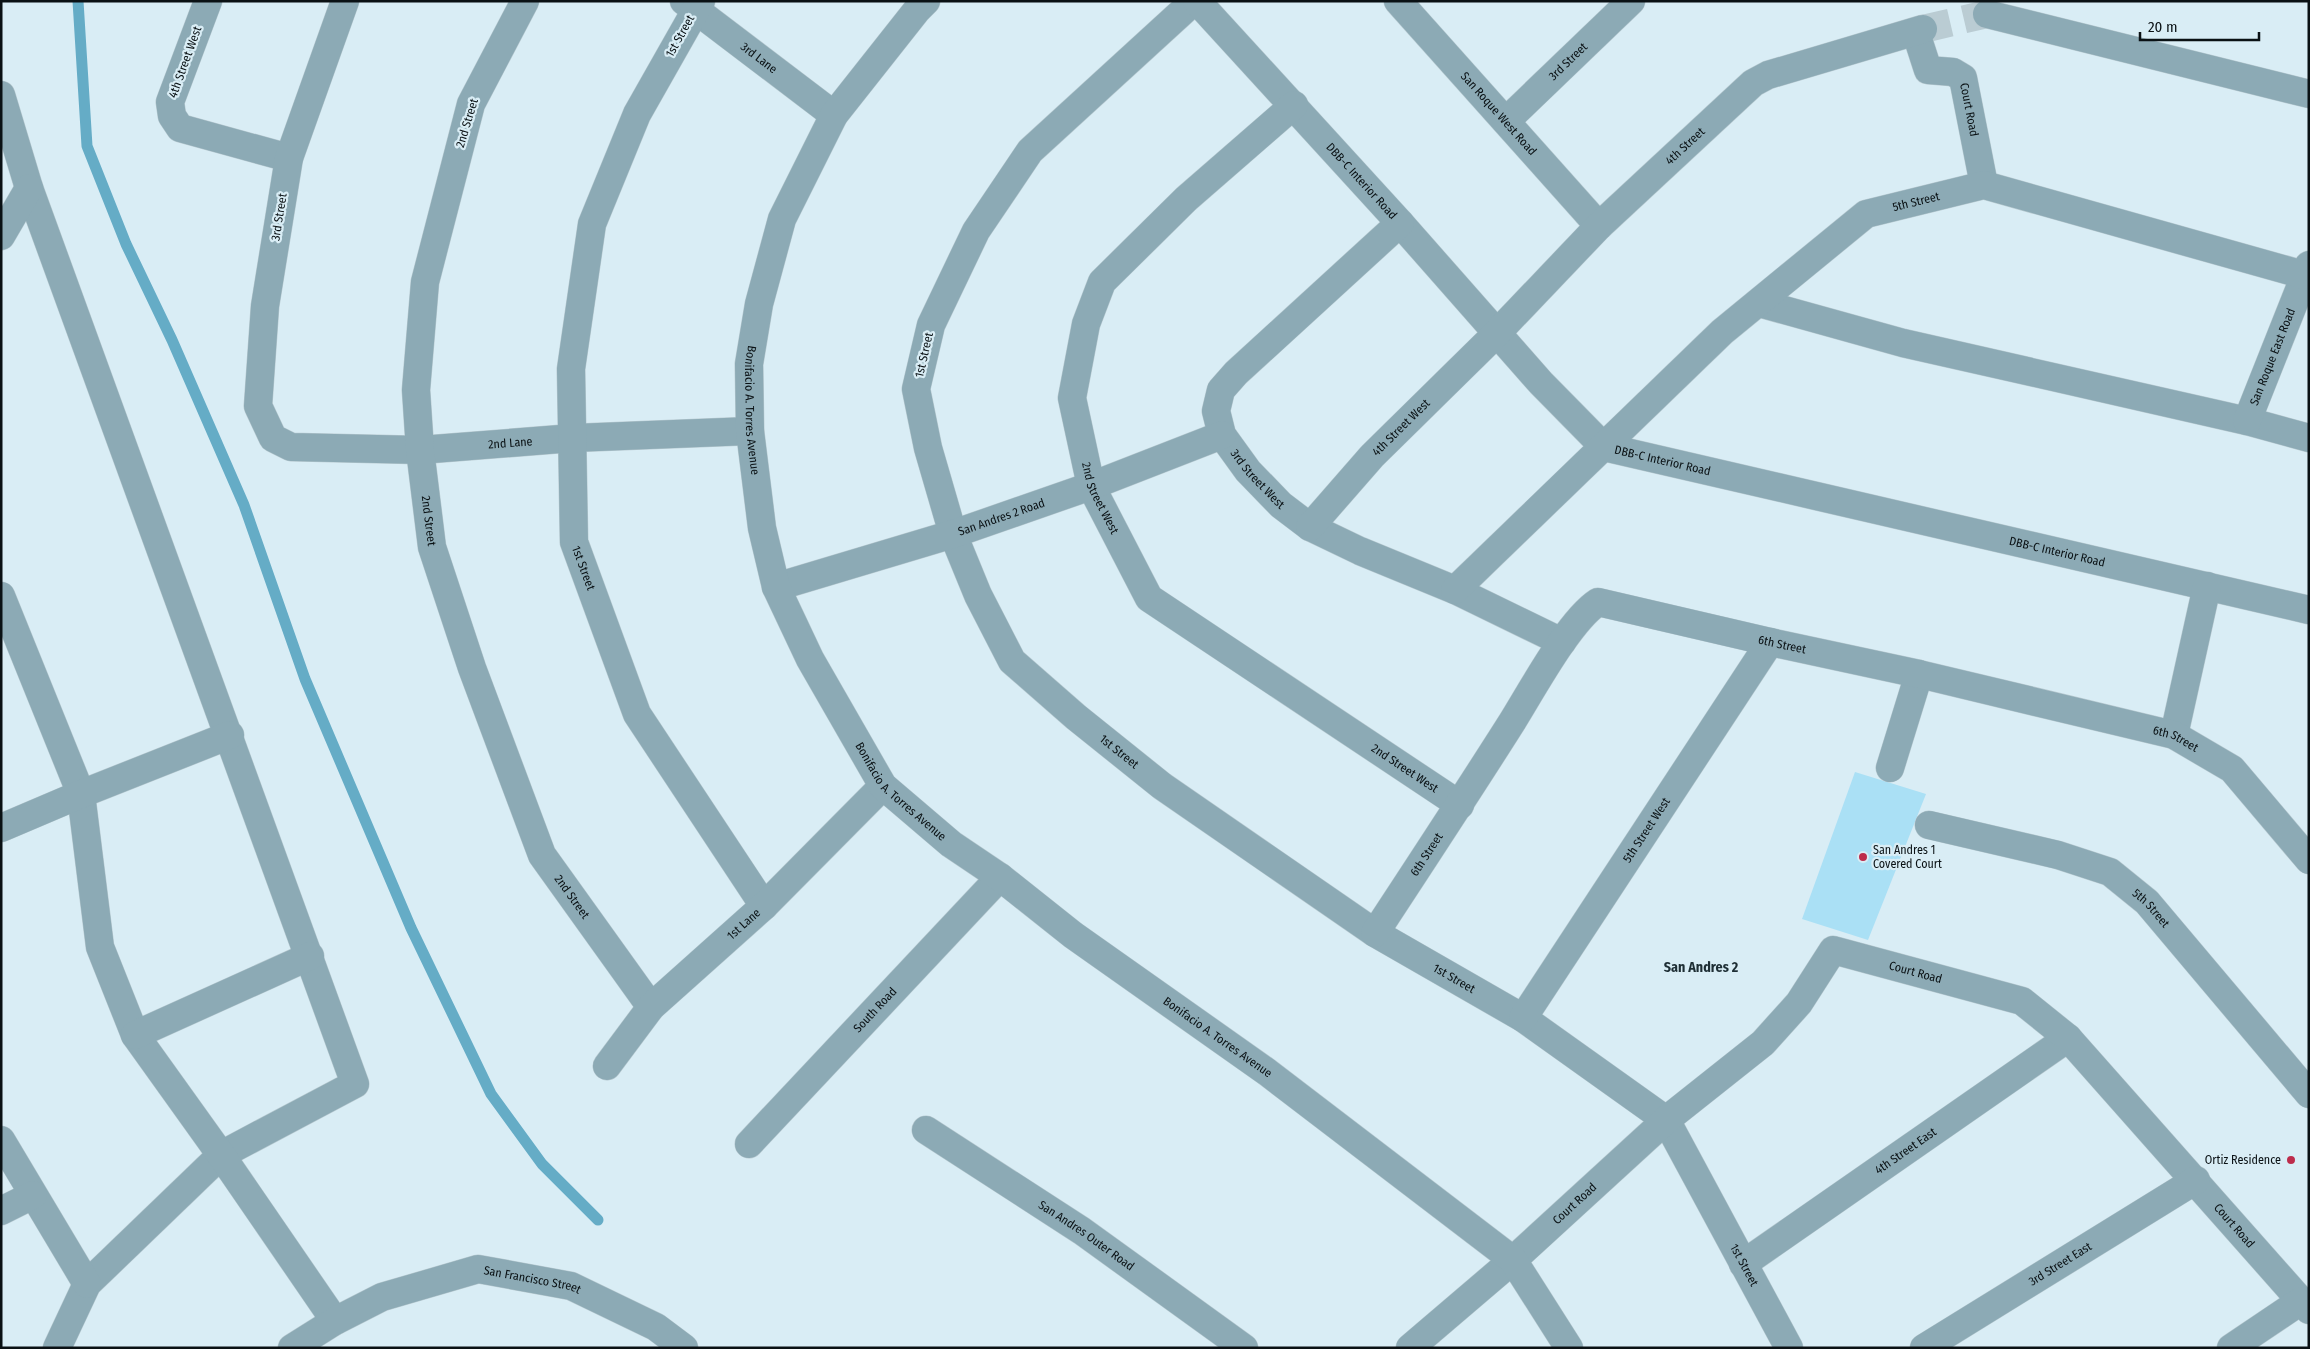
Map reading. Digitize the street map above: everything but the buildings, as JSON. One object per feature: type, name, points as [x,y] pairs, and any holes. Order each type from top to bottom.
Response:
[{"type":"street","name":"4th Street West","points":[[208,1],[170,102],[172,116],[180,128],[288,158]]},
{"type":"street","name":"3rd Street","points":[[273,438],[258,406],[265,306],[288,158],[345,1]]},
{"type":"street","name":"2nd Street","points":[[525,1],[470,104],[425,282],[416,390],[420,450],[432,548],[472,668],[542,855],[651,1007]]},
{"type":"street","name":"DBB-C Interior Road","points":[[1195,1],[1294,105],[1400,222],[1541,383],[1604,447],[2309,610]]},
{"type":"street","name":"1st Street","points":[[1195,1],[1030,151],[976,231],[931,325],[916,389],[928,448],[953,534],[978,595],[1012,661],[1076,717],[1162,786],[1375,933],[1523,1018],[1666,1120],[1789,1348]]},
{"type":"street","name":"3rd Street","points":[[1506,121],[1631,1]]},
{"type":"street","name":"San Roque West Road","points":[[1402,3],[1599,226]]},
{"type":"street","name":"1st Street","points":[[693,4],[637,114],[592,224],[571,369],[574,542],[637,714],[764,906]]},
{"type":"street","name":"3rd Lane","points":[[693,4],[834,114]]},
{"type":"street","name":"Bonifacio A. Torres Avenue","points":[[916,4],[834,114],[782,219],[759,304],[749,364],[750,432],[762,528],[776,588],[810,659],[883,786],[950,844],[1000,877],[1073,935],[1267,1072],[1513,1260],[1569,1348]]},
{"type":"street","points":[[1987,14],[2309,94]]},
{"type":"street","name":"Court Road","points":[[1920,31],[1928,70],[1953,72],[1963,78],[1984,185]]},
{"type":"street","name":"4th Street","points":[[1497,333],[1599,226],[1753,83],[1768,76],[1920,31]]},
{"type":"street","points":[[1,95],[29,188],[230,735],[355,1084],[221,1155],[87,1284],[57,1348]]},
{"type":"street","name":"2nd Street West","points":[[1294,105],[1186,199],[1102,282],[1086,324],[1072,398],[1091,486],[1149,598],[1460,805]]},
{"type":"street","name":"5th Street","points":[[1604,447],[1722,332],[1866,214],[1984,185],[2306,270]]},
{"type":"street","points":[[1,236],[29,188]]},
{"type":"street","name":"3rd Street West","points":[[1400,222],[1236,373],[1221,390],[1216,411],[1222,435],[1248,471],[1261,485],[1281,505],[1310,526],[1360,550],[1455,590],[1562,642]]},
{"type":"street","name":"San Roque East Road","points":[[2247,421],[2306,270]]},
{"type":"street","points":[[1759,303],[1903,343],[2247,421],[2309,438]]},
{"type":"street","name":"4th Street West","points":[[1310,526],[1372,456],[1497,333]]},
{"type":"street","name":"2nd Lane","points":[[273,438],[291,447],[420,450],[573,438],[750,432]]},
{"type":"street","name":"San Andres 2 Road","points":[[776,588],[953,534],[1091,486],[1222,435]]},
{"type":"street","points":[[1455,590],[1604,447]]},
{"type":"street","points":[[2174,735],[2206,586]]},
{"type":"street","points":[[1,596],[80,794],[100,947],[135,1036],[221,1155],[335,1321]]},
{"type":"street","name":"6th Street","points":[[1375,933],[1460,805],[1562,642],[1591,606],[1604,601],[1770,642],[1918,674],[2174,735],[2232,769],[2309,860]]},
{"type":"street","name":"5th Street West","points":[[1523,1018],[1770,642]]},
{"type":"street","points":[[1890,768],[1918,674]]},
{"type":"street","points":[[1,828],[80,794],[230,735]]},
{"type":"street","name":"1st Lane","points":[[606,1066],[651,1007],[764,906],[883,786]]},
{"type":"street","name":"5th Street","points":[[1929,825],[2058,854],[2110,872],[2148,902],[2309,1094]]},
{"type":"street","name":"South Road","points":[[750,1144],[1000,877]]},
{"type":"street","name":"Court Road","points":[[1410,1348],[1513,1260],[1666,1120],[1763,1043],[1800,1002],[1833,950],[2022,1001],[2068,1038],[2305,1305]]},
{"type":"street","points":[[135,1036],[310,956]]},
{"type":"street","name":"4th Street East","points":[[1743,1264],[2068,1038]]},
{"type":"street","name":"San Andres Outer Road","points":[[926,1130],[1082,1231],[1244,1348]]},
{"type":"street","points":[[1,1140],[87,1284]]},
{"type":"street","name":"3rd Street East","points":[[1924,1348],[2196,1180]]},
{"type":"street","points":[[1,1211],[33,1195]]},
{"type":"street","name":"San Francisco Street","points":[[292,1348],[335,1321],[382,1297],[478,1269],[571,1286],[656,1327],[684,1348]]},
{"type":"street","points":[[2231,1348],[2305,1305]]},
{"type":"shaded area","name":"San Andres 1 Covered Court","points":[[1855,772],[1926,794],[1868,940],[1802,919]]},
{"type":"waterway","points":[[78,1],[87,146],[126,244],[172,340],[244,505],[305,679],[411,928],[491,1094],[542,1164],[598,1220]]},
{"type":"tunnel","points":[[1923,29],[1987,14]]},
{"type":"place","name":"San Andres 1 Covered Court","points":[[1863,857]]},
{"type":"place","name":"Ortiz Residence","points":[[2291,1160]]},
{"type":"district","name":"San Andres 2","points":[[1701,967]]}]
